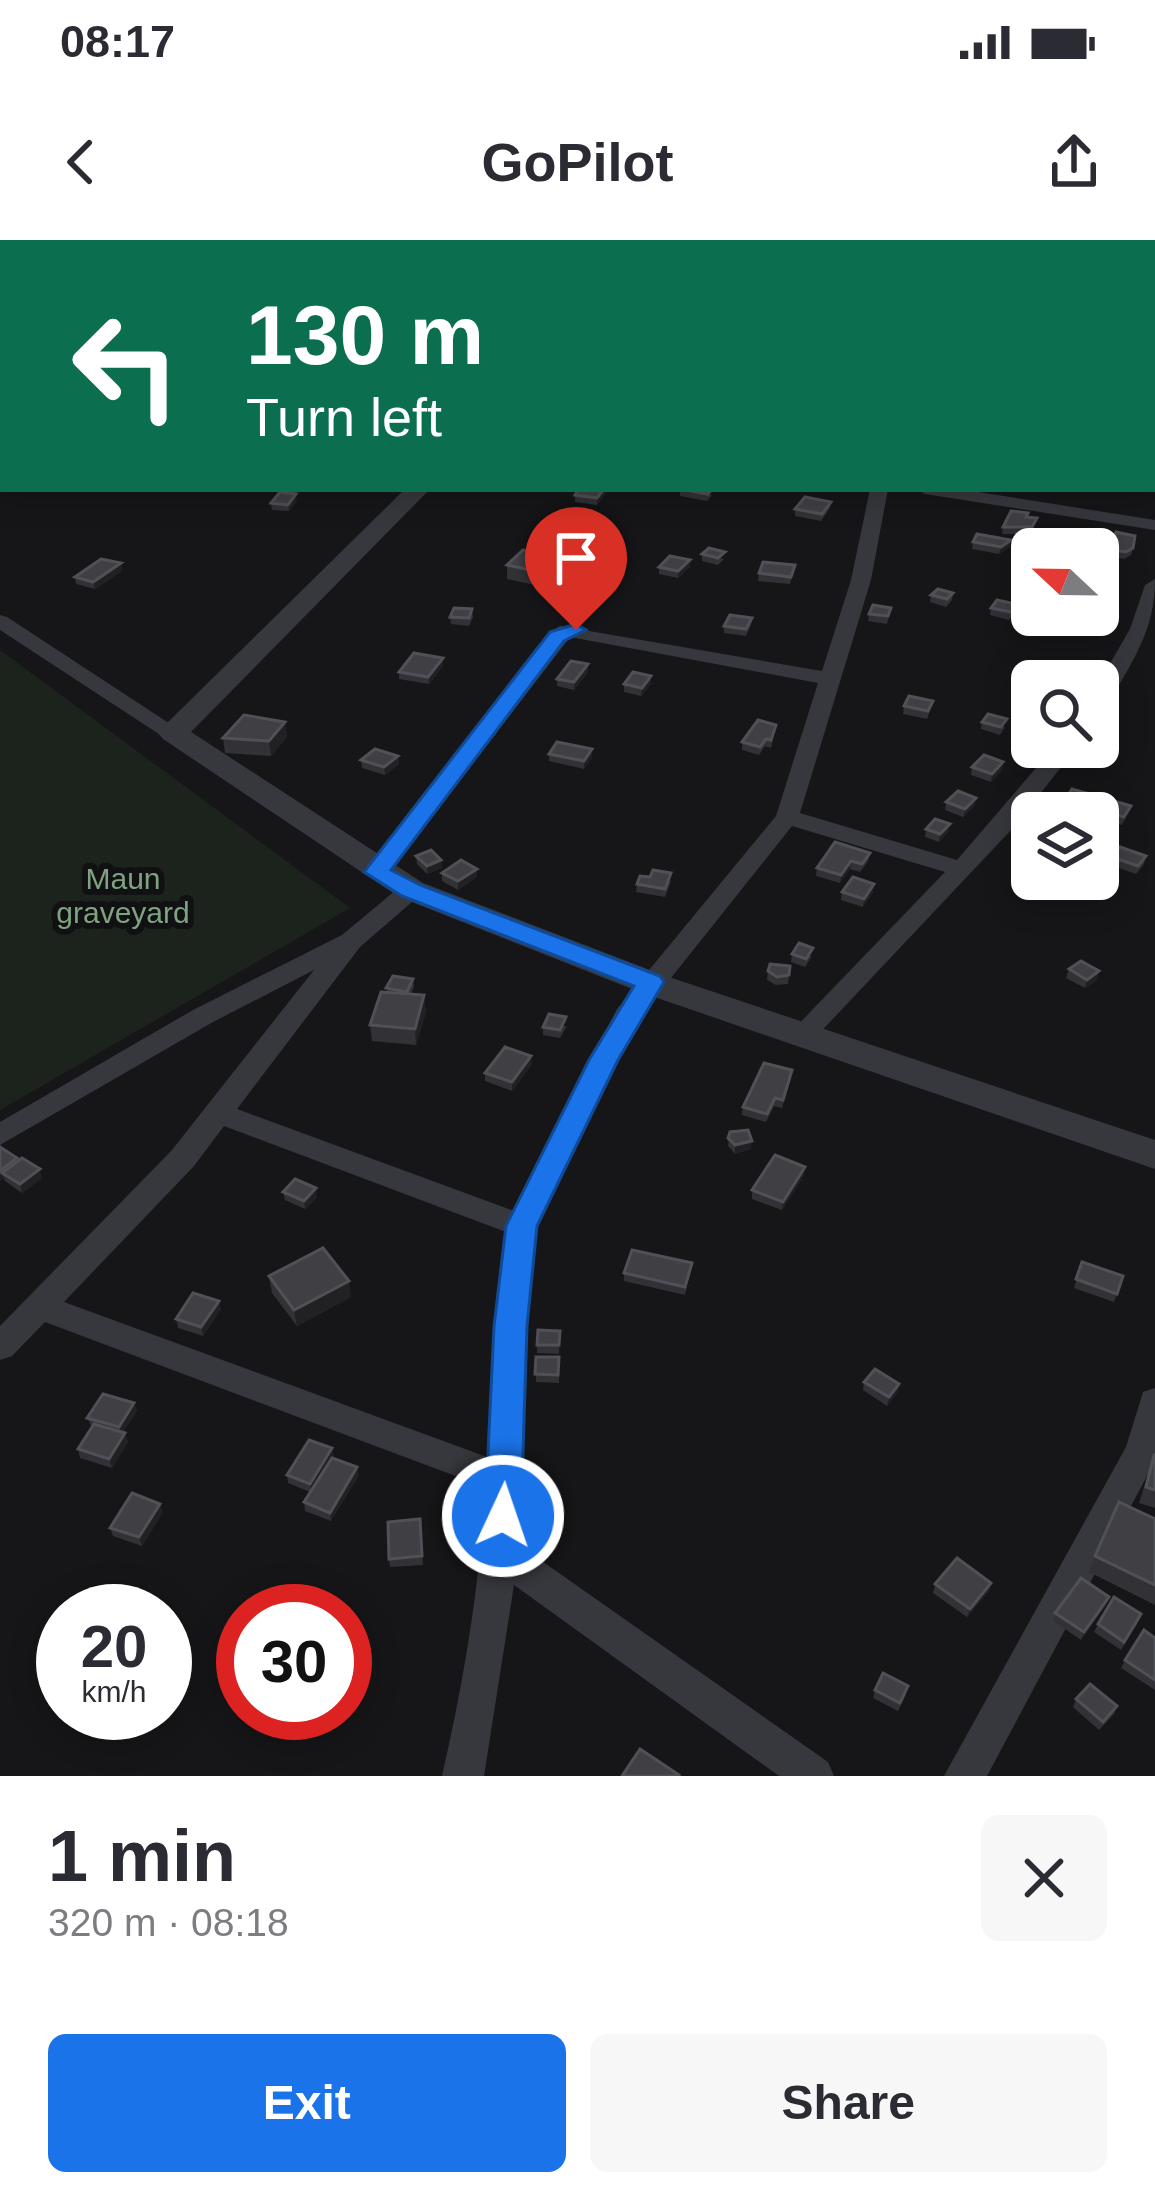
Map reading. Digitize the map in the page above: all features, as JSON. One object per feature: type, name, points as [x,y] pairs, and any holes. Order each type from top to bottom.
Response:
[{"type":"street","points":[[173,733],[415,492]]},
{"type":"street","points":[[464,1776],[500,1552],[511,1326],[522,1226],[604,1060],[650,982],[787,817],[861,580],[878,492]]},
{"type":"street","points":[[944,492],[1155,525]]},
{"type":"street","points":[[1119,666],[1140,629],[1155,585]]},
{"type":"street","points":[[0,621],[411,890],[650,982],[1155,1155]]},
{"type":"street","points":[[377,872],[557,636],[567,630],[832,679]]},
{"type":"street","points":[[802,1035],[1004,824],[1049,768]]},
{"type":"street","points":[[787,817],[959,868]]},
{"type":"street","points":[[0,1135],[203,1016],[351,940],[411,890]]},
{"type":"street","points":[[0,1347],[183,1158],[351,940]]},
{"type":"street","points":[[218,1113],[522,1226]]},
{"type":"street","points":[[39,1306],[506,1479]]},
{"type":"street","points":[[964,1776],[1149,1452],[1155,1402]]},
{"type":"street","points":[[500,1552],[813,1776]]},
{"type":"green space","name":"Maun graveyard","points":[[0,650],[350,908],[0,1110]]},
{"type":"building","points":[[280,492],[296,494],[288,505],[271,503]]},
{"type":"building","points":[[577,492],[602,492],[597,498],[575,495]]},
{"type":"building","points":[[805,497],[831,502],[822,514],[795,509]]},
{"type":"building","points":[[1011,511],[1037,518],[1032,527],[1003,527]]},
{"type":"building","points":[[1119,533],[1135,536],[1133,548],[1119,551]]},
{"type":"building","points":[[977,534],[1011,540],[1001,547],[973,542]]},
{"type":"building","points":[[709,548],[725,552],[718,558],[702,554]]},
{"type":"building","points":[[523,550],[565,559],[549,574],[507,565]]},
{"type":"building","points":[[670,556],[690,560],[678,571],[659,567]]},
{"type":"building","points":[[101,559],[121,563],[93,582],[75,577]]},
{"type":"building","points":[[763,562],[795,565],[791,577],[759,573]]},
{"type":"building","points":[[938,589],[953,593],[947,599],[931,595]]},
{"type":"building","points":[[997,600],[1011,603],[1011,612],[991,608]]},
{"type":"building","points":[[873,605],[891,608],[888,616],[869,614]]},
{"type":"building","points":[[454,608],[472,609],[469,618],[450,617]]},
{"type":"building","points":[[730,615],[752,618],[746,629],[724,626]]},
{"type":"building","points":[[414,653],[443,658],[428,677],[399,672]]},
{"type":"building","points":[[571,661],[588,664],[574,682],[557,679]]},
{"type":"building","points":[[633,672],[651,676],[642,688],[624,684]]},
{"type":"building","points":[[909,696],[933,701],[928,711],[904,706]]},
{"type":"building","points":[[988,714],[1007,719],[1001,727],[982,722]]},
{"type":"building","points":[[244,715],[285,722],[269,741],[223,738]]},
{"type":"building","points":[[758,720],[776,725],[771,740],[760,747],[742,742]]},
{"type":"building","points":[[557,742],[592,749],[584,761],[549,754]]},
{"type":"building","points":[[375,749],[398,756],[384,767],[361,760]]},
{"type":"building","points":[[984,755],[1003,762],[992,774],[972,767]]},
{"type":"building","points":[[958,791],[976,798],[965,809],[946,802]]},
{"type":"building","points":[[1119,803],[1131,806],[1124,817],[1119,816]]},
{"type":"building","points":[[935,819],[950,824],[940,834],[926,829]]},
{"type":"building","points":[[835,842],[870,853],[862,864],[851,861],[841,875],[817,868]]},
{"type":"building","points":[[1119,848],[1146,856],[1138,866],[1119,859]]},
{"type":"building","points":[[431,850],[441,860],[427,866],[416,856]]},
{"type":"building","points":[[461,860],[477,869],[458,881],[442,873]]},
{"type":"building","points":[[653,870],[671,873],[665,889],[637,884],[640,876],[650,877]]},
{"type":"building","points":[[853,877],[874,884],[864,899],[842,892]]},
{"type":"building","points":[[799,943],[813,948],[806,959],[792,954]]},
{"type":"building","points":[[1081,961],[1099,971],[1087,980],[1069,969]]},
{"type":"building","points":[[770,964],[790,966],[789,975],[777,977],[768,971]]},
{"type":"building","points":[[393,976],[413,979],[407,992],[386,988]]},
{"type":"building","points":[[381,992],[424,995],[415,1029],[370,1025]]},
{"type":"building","points":[[549,1014],[566,1017],[560,1030],[543,1027]]},
{"type":"building","points":[[505,1047],[531,1056],[512,1082],[485,1073]]},
{"type":"building","points":[[764,1063],[792,1070],[783,1100],[775,1098],[767,1114],[743,1107]]},
{"type":"building","points":[[748,1130],[752,1141],[735,1145],[728,1138],[730,1132]]},
{"type":"building","points":[[0,1147],[17,1158],[0,1171]]},
{"type":"building","points":[[775,1155],[805,1167],[783,1202],[752,1190]]},
{"type":"building","points":[[22,1158],[40,1169],[20,1184],[2,1173]]},
{"type":"building","points":[[295,1179],[316,1188],[304,1201],[283,1192]]},
{"type":"building","points":[[323,1248],[349,1281],[294,1310],[269,1276]]},
{"type":"building","points":[[632,1250],[692,1263],[685,1287],[624,1273]]},
{"type":"building","points":[[1082,1262],[1123,1276],[1117,1294],[1076,1279]]},
{"type":"building","points":[[193,1293],[219,1301],[201,1327],[176,1319]]},
{"type":"building","points":[[538,1330],[560,1331],[559,1345],[537,1345]]},
{"type":"building","points":[[536,1357],[559,1357],[558,1375],[535,1374]]},
{"type":"building","points":[[875,1369],[899,1384],[889,1397],[864,1382]]},
{"type":"building","points":[[103,1394],[134,1403],[119,1427],[87,1418]]},
{"type":"building","points":[[94,1424],[125,1433],[109,1459],[78,1449]]},
{"type":"building","points":[[309,1440],[332,1448],[310,1484],[287,1475]]},
{"type":"building","points":[[1155,1455],[1155,1490],[1146,1487]]},
{"type":"building","points":[[332,1458],[357,1467],[330,1513],[304,1502]]},
{"type":"building","points":[[132,1493],[160,1504],[139,1537],[110,1528]]},
{"type":"building","points":[[1119,1502],[1155,1519],[1155,1585],[1095,1556]]},
{"type":"building","points":[[420,1519],[422,1556],[389,1559],[388,1522]]},
{"type":"building","points":[[957,1558],[991,1583],[970,1609],[935,1584]]},
{"type":"building","points":[[1081,1578],[1109,1597],[1084,1632],[1055,1613]]},
{"type":"building","points":[[1114,1597],[1141,1614],[1124,1642],[1098,1624]]},
{"type":"building","points":[[1144,1630],[1155,1638],[1155,1680],[1125,1660]]},
{"type":"building","points":[[883,1673],[908,1686],[900,1703],[875,1690]]},
{"type":"building","points":[[1090,1684],[1117,1706],[1103,1722],[1076,1699]]},
{"type":"building","points":[[640,1749],[679,1775],[622,1776]]},
{"type":"route","points":[[503,1516],[511,1326],[522,1226],[604,1060],[650,982],[411,890],[377,872],[557,636],[576,630]]}]
